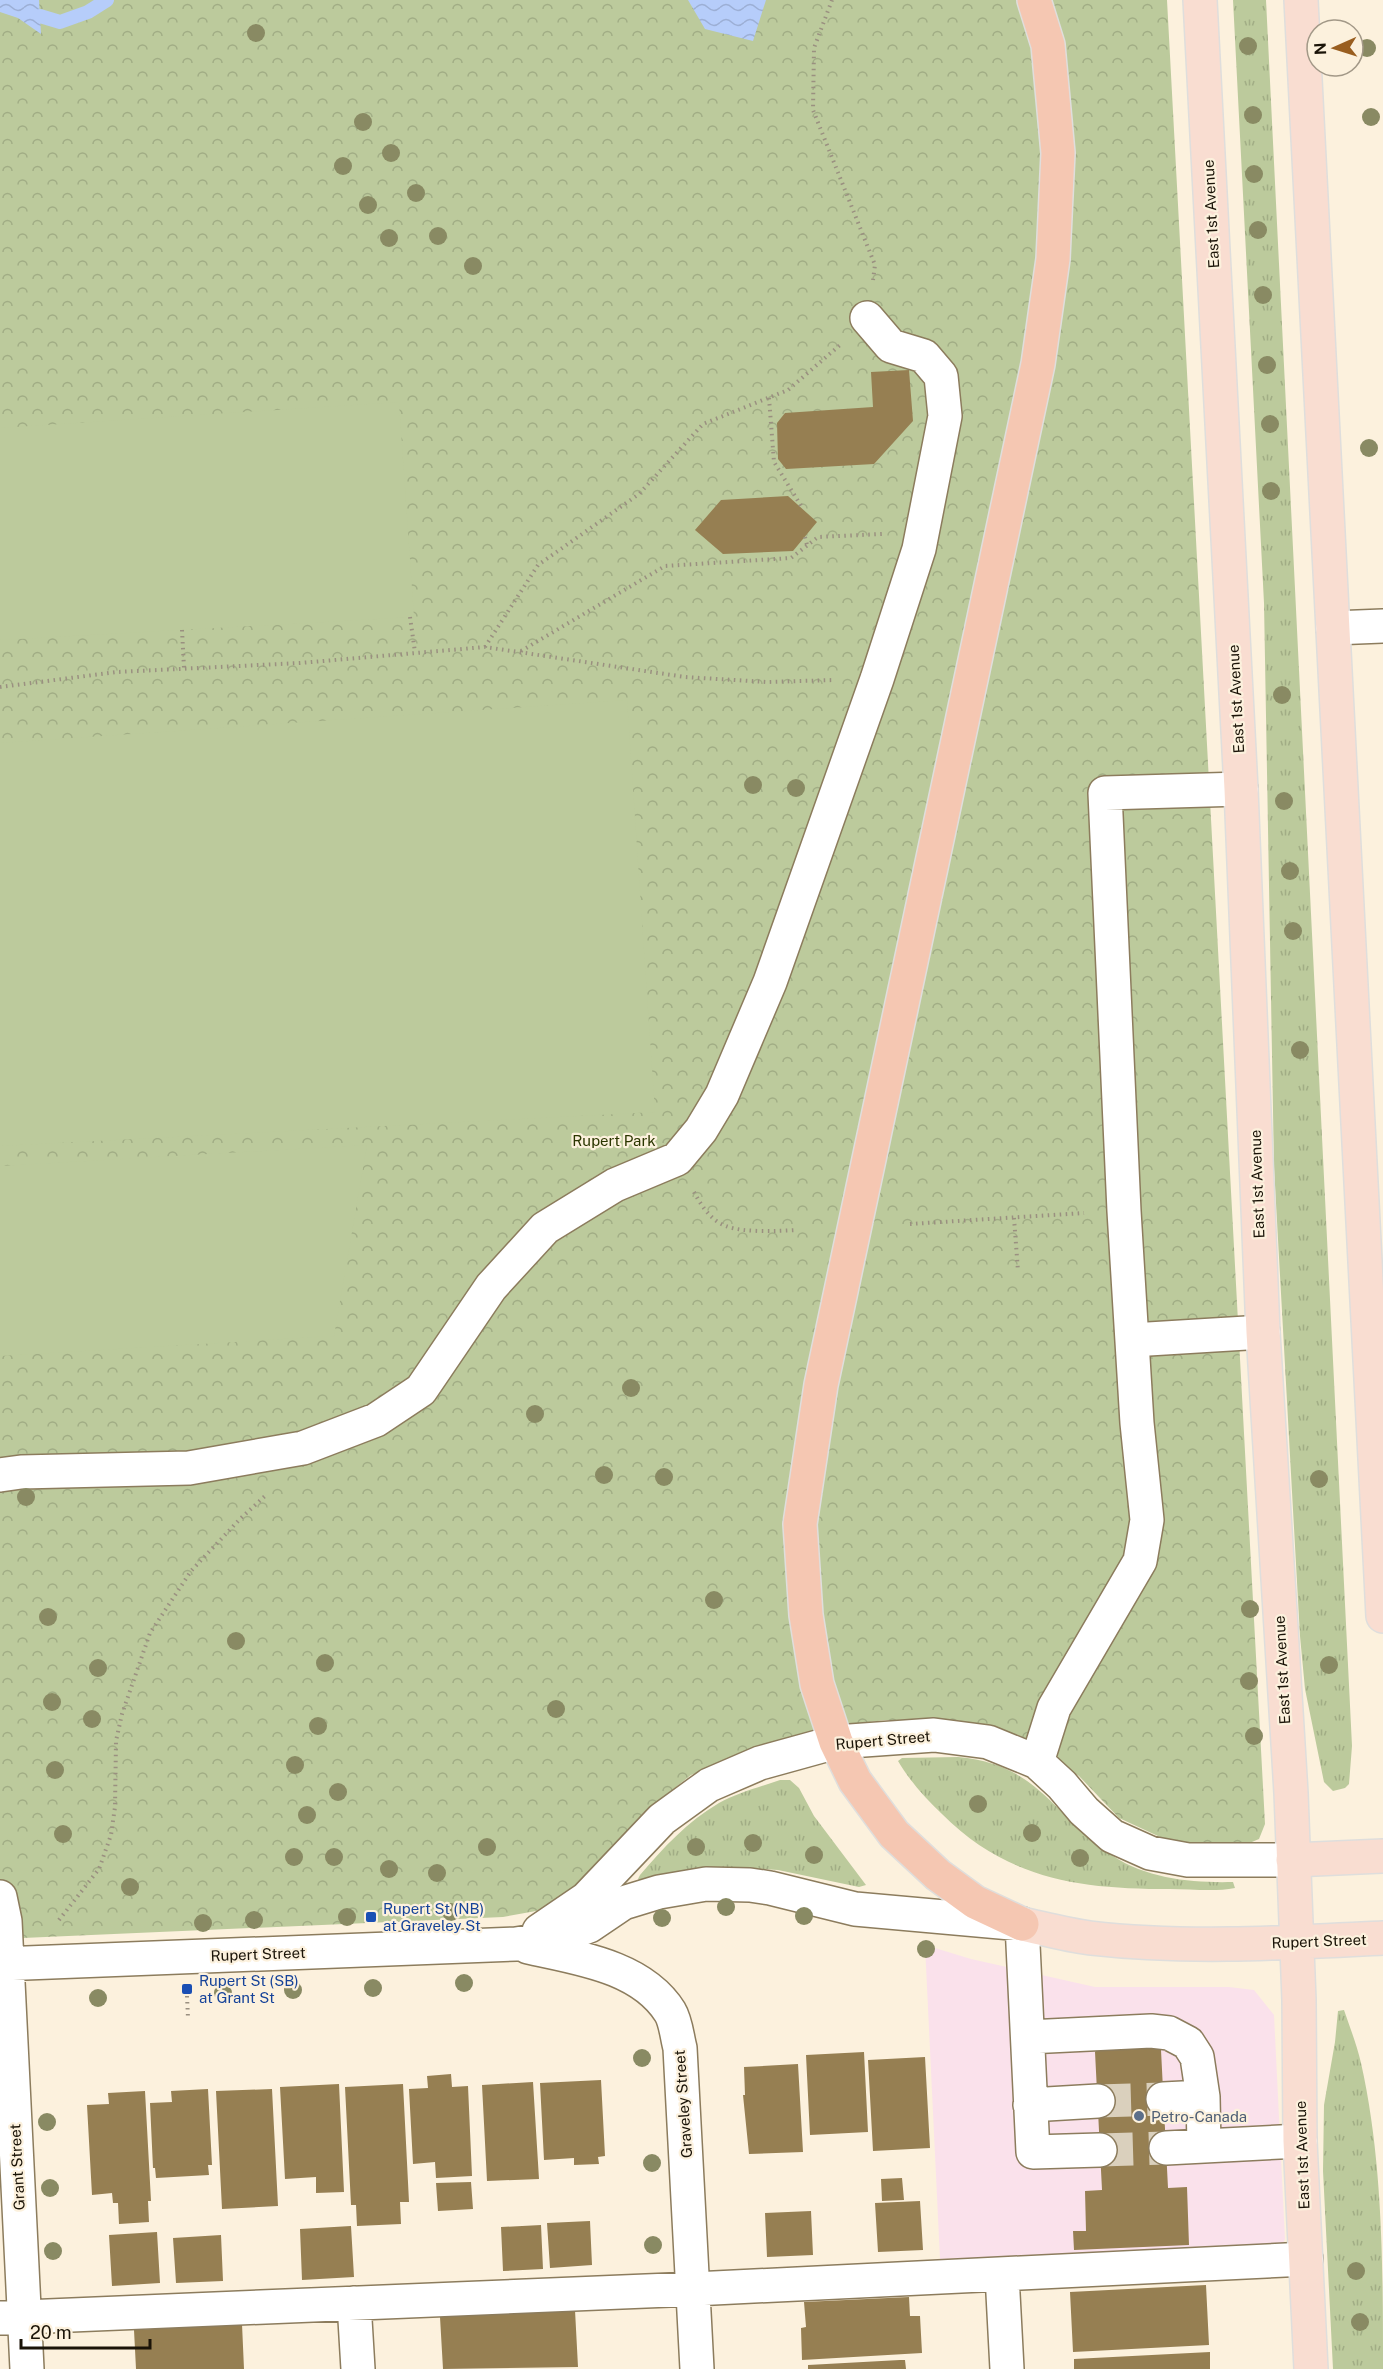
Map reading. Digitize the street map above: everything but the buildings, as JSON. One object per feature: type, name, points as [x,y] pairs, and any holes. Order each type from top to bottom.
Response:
[{"type":"highway","points":[[1022,1924],[975,1902],[938,1875],[894,1834],[855,1781],[836,1742],[817,1684],[806,1615],[800,1524],[821,1385],[1038,364],[1053,259],[1058,153],[1048,45],[1034,0]]},
{"type":"main road","name":"East 1st Avenue","points":[[1200,0],[1241,789],[1263,1332],[1291,1793],[1300,2140],[1311,2369]]},
{"type":"main road","points":[[1301,0],[1380,1501],[1383,1616]]},
{"type":"main road","name":"Rupert Street","points":[[1293,1860],[1383,1856]]},
{"type":"main road","name":"Rupert Street","points":[[1022,1924],[1088,1937],[1156,1943],[1235,1944],[1383,1938]]},
{"type":"street","points":[[0,1475],[21,1472],[189,1468],[303,1448],[376,1420],[421,1390],[491,1287],[545,1228],[615,1185],[677,1159],[701,1130],[722,1095],[770,982],[877,679],[920,549],[945,416],[941,376],[924,356],[891,346],[867,318]]},
{"type":"street","points":[[1333,628],[1383,626]]},
{"type":"street","points":[[1037,1761],[1054,1708],[1140,1561],[1147,1520],[1137,1423],[1124,1211],[1105,793],[1241,789]]},
{"type":"street","points":[[1132,1340],[1263,1332]]},
{"type":"street","name":"Rupert Street","points":[[516,1944],[552,1924],[586,1899],[662,1819],[709,1785],[760,1763],[836,1742],[934,1735],[988,1742],[1037,1761],[1084,1811],[1112,1836],[1150,1853],[1188,1860],[1293,1860]]},
{"type":"street","name":"Rupert Street","points":[[4,1964],[516,1944],[560,1937],[589,1926],[623,1903],[659,1892],[706,1884],[770,1888],[855,1909],[1022,1924]]},
{"type":"street","name":"Grant Street","points":[[0,1897],[5,1921],[12,2318],[27,2369]]},
{"type":"street","points":[[1022,1924],[1033,2152],[1100,2150]]},
{"type":"street","name":"Graveley Street","points":[[516,1944],[588,1961],[627,1975],[656,1994],[672,2014],[680,2048],[697,2369]]},
{"type":"street","points":[[1028,2037],[1151,2031],[1169,2032],[1188,2043],[1197,2057],[1203,2097],[1204,2146]]},
{"type":"street","points":[[1163,2099],[1203,2097]]},
{"type":"street","points":[[1030,2104],[1098,2102]]},
{"type":"street","points":[[1166,2148],[1300,2140]]},
{"type":"street","points":[[12,2318],[1002,2275],[1306,2259]]},
{"type":"street","points":[[1002,2275],[1007,2369]]},
{"type":"street","points":[[354,2303],[358,2369]]},
{"type":"path","points":[[485,647],[538,565],[639,494],[703,424],[788,390],[854,333],[867,318],[875,265],[813,110],[814,48],[832,0]]},
{"type":"path","points":[[769,398],[774,462],[803,509]]},
{"type":"path","points":[[520,652],[665,566],[791,558],[818,537],[923,532]]},
{"type":"path","points":[[805,537],[807,545]]},
{"type":"path","points":[[410,617],[415,652]]},
{"type":"path","points":[[182,630],[184,668]]},
{"type":"path","points":[[0,687],[117,672],[300,663],[485,647],[685,677],[767,682],[877,679]]},
{"type":"path","points":[[677,1159],[706,1212],[726,1227],[765,1232],[797,1230]]},
{"type":"path","points":[[910,1224],[1124,1211]]},
{"type":"path","points":[[1014,1218],[1017,1271]]},
{"type":"path","points":[[58,1920],[99,1869],[111,1835],[115,1807],[116,1741],[124,1706],[150,1633],[191,1571],[240,1519],[306,1458],[303,1448]]},
{"type":"path","points":[[187,1989],[188,2018]]},
{"type":"shaded area","points":[[925,1945],[971,1959],[1095,1987],[1229,1987],[1254,1990],[1274,2015],[1285,2239],[1282,2246],[1274,2251],[940,2259]]},
{"type":"green space","name":"Rupert Park","points":[[0,0],[1167,0],[1265,1824],[1259,1839],[1240,1847],[1171,1842],[1119,1818],[1079,1776],[1018,1735],[956,1720],[885,1720],[824,1728],[691,1775],[642,1814],[604,1867],[570,1895],[536,1911],[503,1917],[0,1939]]},
{"type":"green space","points":[[1233,0],[1266,0],[1352,1746],[1349,1784],[1345,1788],[1333,1791],[1324,1782],[1305,1689],[1300,1636],[1274,1167],[1264,603]]},
{"type":"green space","points":[[399,402],[414,617],[0,640],[0,428]]},
{"type":"green space","points":[[627,700],[655,1112],[0,1146],[0,743]]},
{"type":"green space","points":[[367,1145],[334,1336],[0,1356],[0,1166]]},
{"type":"green space","points":[[958,1757],[986,1762],[1008,1770],[1027,1781],[1044,1794],[1092,1841],[1127,1864],[1171,1878],[1202,1882],[1233,1882],[1235,1888],[1203,1890],[1106,1887],[1076,1883],[1020,1867],[993,1854],[967,1836],[924,1796],[898,1761],[902,1758]]},
{"type":"green space","points":[[780,1780],[790,1780],[799,1788],[814,1816],[866,1885],[859,1887],[778,1870],[727,1867],[684,1871],[640,1881],[638,1879],[677,1836],[708,1810],[733,1796]]},
{"type":"green space","points":[[1344,2010],[1361,2063],[1374,2138],[1382,2254],[1383,2369],[1333,2369],[1323,2171],[1324,2105],[1338,2011]]},
{"type":"water","points":[[0,0],[39,0],[41,34],[18,18],[0,12]]},
{"type":"water","points":[[688,0],[766,0],[753,41],[705,29]]},
{"type":"waterway","points":[[40,16],[60,22],[88,12],[107,0]]},
{"type":"tunnel","points":[[1098,2101],[1163,2099]]},
{"type":"tunnel","points":[[1100,2150],[1166,2148]]},
{"type":"place","name":"Rupert St (NB) at Graveley St","points":[[371,1917]]},
{"type":"place","name":"Rupert St (SB) at Grant St","points":[[187,1989]]},
{"type":"place","name":"Petro-Canada","points":[[1139,2116]]}]
